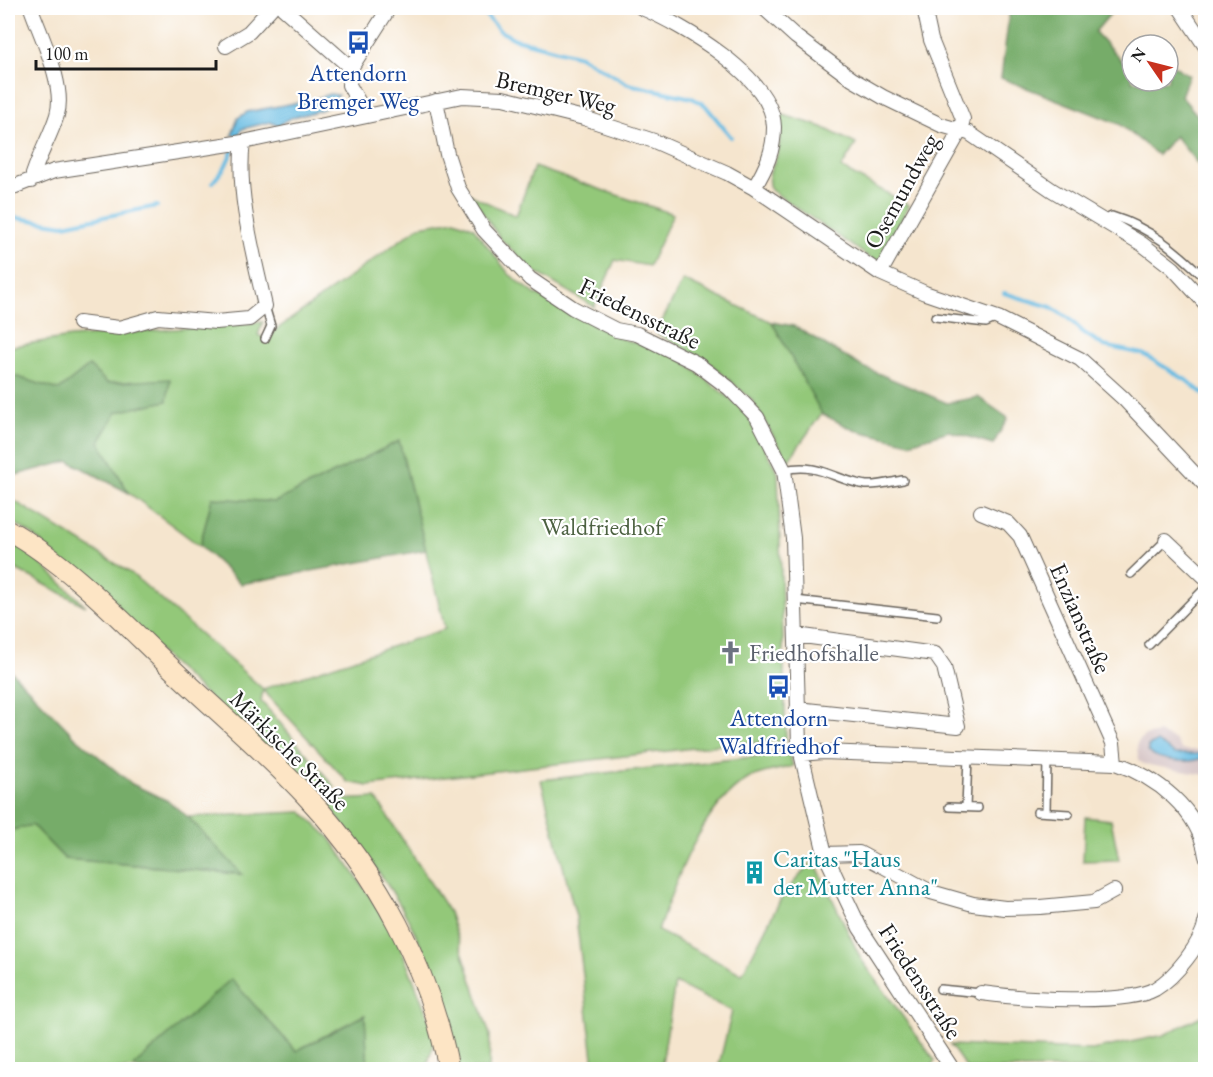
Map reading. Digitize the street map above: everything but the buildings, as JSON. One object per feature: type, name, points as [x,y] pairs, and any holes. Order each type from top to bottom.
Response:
[{"type":"main road","name":"Märkische Straße","points":[[8,530],[38,548],[148,646],[309,799],[341,838],[370,877],[402,932],[443,1035],[449,1070]]},
{"type":"street","points":[[31,8],[60,99],[51,132],[38,157],[31,181]]},
{"type":"street","points":[[226,46],[249,33],[271,8]]},
{"type":"street","points":[[283,8],[351,68]]},
{"type":"street","points":[[366,115],[349,85],[351,68],[388,8]]},
{"type":"street","points":[[642,8],[661,16],[728,57],[748,78],[764,101],[774,125],[770,160],[754,188]]},
{"type":"street","points":[[765,8],[796,37],[852,79],[921,116],[969,133],[1052,190],[1142,244],[1173,268],[1206,304]]},
{"type":"street","points":[[924,8],[931,40],[963,119],[960,131]]},
{"type":"street","points":[[1180,8],[1206,47]]},
{"type":"street","name":"Bremger Weg","points":[[8,189],[54,171],[237,142],[462,96],[503,98],[584,118],[654,141],[754,188],[880,273],[998,318],[1080,359],[1124,399],[1206,486]]},
{"type":"street","name":"Friedensstraße","points":[[436,101],[447,154],[458,188],[484,230],[530,279],[573,308],[607,326],[637,334],[696,363],[729,388],[757,417],[784,470],[794,538],[797,709],[801,754],[825,854],[860,928],[952,1070]]},
{"type":"street","name":"Osemundweg","points":[[880,273],[960,131]]},
{"type":"street","points":[[79,323],[119,328],[158,317],[216,322],[249,319],[265,306],[237,142]]},
{"type":"street","name":"Enzianstraße","points":[[981,512],[1008,523],[1020,536],[1113,743],[1115,763]]},
{"type":"street","points":[[1166,540],[1206,578]]},
{"type":"street","points":[[796,635],[935,654],[944,667],[958,726],[797,709]]},
{"type":"street","points":[[801,754],[823,752],[1115,763],[1147,775],[1170,793],[1189,814],[1206,856]]},
{"type":"street","points":[[825,854],[859,853],[931,892],[973,904],[1005,908],[1040,907],[1094,902],[1114,891]]},
{"type":"street","points":[[981,993],[1031,999],[1111,997],[1154,989],[1196,946],[1205,927]]},
{"type":"lane","points":[[1104,220],[1112,216],[1134,222],[1172,246],[1206,279]]},
{"type":"lane","points":[[265,306],[271,326],[265,339]]},
{"type":"lane","points":[[935,317],[986,322],[998,318]]},
{"type":"lane","points":[[784,470],[811,467],[849,481],[868,485],[903,480]]},
{"type":"lane","points":[[1131,574],[1166,540]]},
{"type":"lane","points":[[1149,645],[1206,587]]},
{"type":"lane","points":[[795,600],[937,616]]},
{"type":"lane","points":[[966,807],[968,758]]},
{"type":"lane","points":[[1046,811],[1047,760]]},
{"type":"lane","points":[[949,807],[978,808]]},
{"type":"lane","points":[[1037,812],[1069,814]]},
{"type":"lane","points":[[940,989],[981,993]]},
{"type":"shaded area","points":[[1159,733],[1175,740],[1182,750],[1205,750],[1205,775],[1143,764],[1138,760],[1137,743],[1144,736]]},
{"type":"green space","points":[[1010,8],[1077,8],[1084,12],[1088,8],[1106,8],[1111,13],[1095,32],[1120,59],[1120,93],[1180,93],[1180,69],[1189,75],[1181,96],[1205,124],[1205,173],[1175,136],[1158,155],[1119,124],[1001,78]]},
{"type":"green space","points":[[777,113],[822,127],[856,144],[841,168],[909,205],[879,264],[771,190],[769,174],[780,144]]},
{"type":"green space","points":[[534,167],[673,214],[649,266],[615,260],[594,307],[532,270],[499,237],[471,195],[516,216]]},
{"type":"green space","name":"Waldfriedhof","points":[[455,220],[473,227],[509,274],[535,294],[620,338],[677,356],[745,411],[778,473],[786,741],[719,745],[368,786],[348,782],[263,690],[261,701],[335,787],[323,793],[310,791],[33,535],[8,519],[8,497],[131,573],[263,689],[445,629],[399,441],[275,502],[212,498],[200,546],[129,493],[99,442],[116,411],[167,401],[107,383],[89,366],[59,390],[8,374],[8,347],[71,337],[263,322],[258,335],[268,340],[273,332],[420,226]]},
{"type":"green space","points":[[683,280],[772,322],[822,413],[788,461],[752,400],[709,362],[656,333]]},
{"type":"green space","points":[[772,322],[794,326],[861,366],[947,403],[978,397],[1008,418],[993,444],[949,431],[910,443],[854,430],[822,414]]},
{"type":"green space","points":[[89,366],[107,383],[170,379],[167,401],[117,412],[99,442],[129,493],[69,461],[8,477],[8,374],[59,390]]},
{"type":"green space","points":[[399,441],[426,550],[241,584],[200,546],[212,498],[275,502]]},
{"type":"green space","points":[[8,540],[24,548],[86,606],[8,565]]},
{"type":"green space","points":[[8,668],[75,737],[132,784],[168,801],[188,817],[242,874],[65,859],[32,825],[8,831]]},
{"type":"green space","points":[[789,753],[793,766],[748,779],[732,791],[717,807],[704,826],[682,868],[658,931],[742,974],[784,893],[814,860],[861,959],[935,1061],[928,1070],[718,1069],[732,1011],[675,983],[661,1069],[605,1070],[594,1066],[576,917],[541,780]]},
{"type":"green space","points":[[376,798],[449,912],[490,1035],[489,1069],[458,1069],[435,986],[417,937],[388,886],[329,807],[338,800]]},
{"type":"green space","points":[[302,812],[330,838],[395,933],[436,1037],[426,1069],[368,1069],[364,1015],[296,1051],[231,980],[134,1066],[136,1069],[8,1069],[8,831],[32,825],[65,859],[241,874],[188,817]]},
{"type":"green space","points":[[1085,817],[1111,820],[1119,860],[1083,861]]},
{"type":"green space","points":[[231,979],[296,1051],[365,1015],[368,1069],[136,1069],[134,1066]]},
{"type":"green space","points":[[1205,1014],[1205,1069],[967,1069],[950,1045],[1092,1050],[1164,1035]]},
{"type":"water","points":[[330,94],[338,95],[326,108],[293,117],[279,126],[270,122],[242,129],[239,135],[232,135],[238,118],[247,112],[311,100]]},
{"type":"water","points":[[1157,742],[1175,754],[1205,754],[1205,765],[1202,758],[1175,761],[1160,758],[1148,752],[1148,746]]},
{"type":"waterway","points":[[479,8],[500,31],[515,39],[580,56],[628,84],[692,98],[705,105],[731,137]]},
{"type":"waterway","points":[[213,182],[225,167],[234,147]]},
{"type":"waterway","points":[[11,217],[64,225],[157,206]]},
{"type":"waterway","points":[[1004,293],[1051,307],[1104,346],[1143,354],[1186,380],[1206,396]]},
{"type":"place","name":"Attendorn Bremger Weg","points":[[358,42]]},
{"type":"place","name":"Friedhofshalle","points":[[731,652]]},
{"type":"place","name":"Attendorn Waldfriedhof","points":[[779,687]]},
{"type":"place","name":"Caritas \"Haus der Mutter Anna\"","points":[[755,872]]}]
